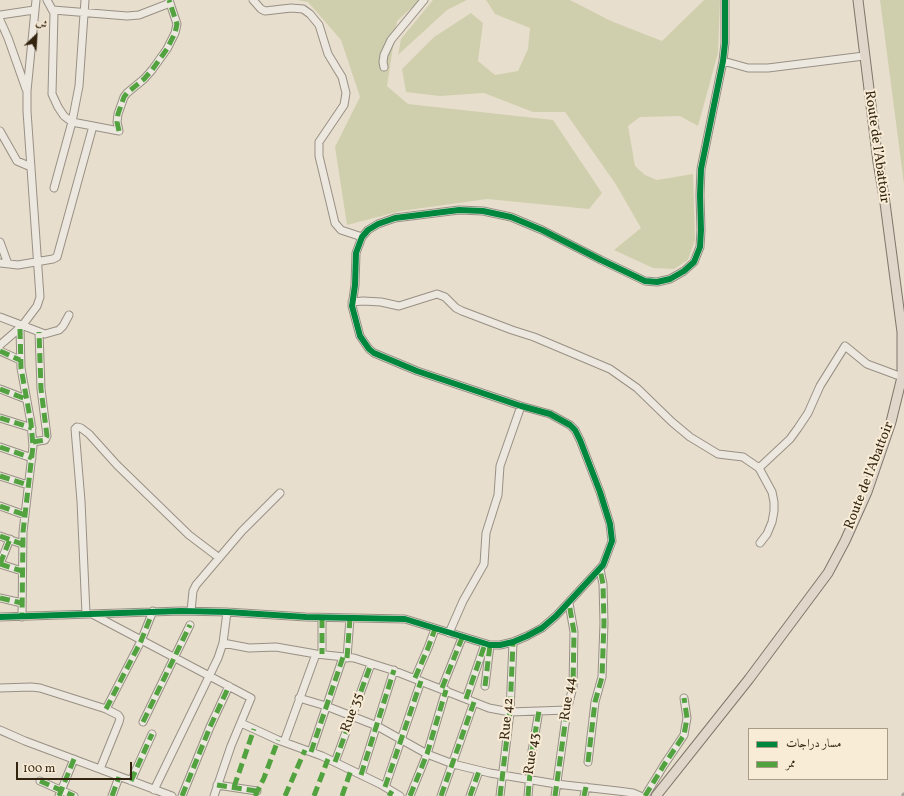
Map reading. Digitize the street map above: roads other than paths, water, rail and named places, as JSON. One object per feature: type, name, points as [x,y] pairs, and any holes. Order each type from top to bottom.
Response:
[{"type":"main road","name":"Route de l’Abattoir","points":[[656,796],[749,679],[828,573],[845,541],[866,492],[891,422],[902,377],[902,332],[864,56],[858,0]]},
{"type":"street","points":[[0,345],[21,327],[40,300],[27,111],[27,92],[36,0]]},
{"type":"street","points":[[47,0],[53,10],[54,23],[52,94],[62,114],[72,122],[119,131],[117,122],[118,114],[124,97],[152,70],[174,36],[177,24],[170,2],[133,16],[53,10]]},
{"type":"street","points":[[54,188],[72,122],[82,68],[85,0]]},
{"type":"street","points":[[253,0],[261,9],[265,11],[298,8],[303,9],[310,14],[319,25],[328,54],[342,77],[346,93],[344,105],[319,142],[319,156],[335,223],[342,230],[362,237]]},
{"type":"street","points":[[384,67],[384,55],[391,40],[424,0]]},
{"type":"street","points":[[0,617],[192,611],[322,618],[405,619],[488,645],[500,645],[513,642],[542,628],[569,603],[600,569],[610,549],[612,541],[612,534],[600,492],[580,440],[575,430],[550,414],[521,406],[417,371],[374,353],[369,349],[360,336],[352,302],[355,284],[356,253],[362,237],[368,230],[378,224],[395,218],[459,210],[483,211],[511,217],[542,230],[645,281],[657,282],[670,279],[684,271],[694,262],[700,247],[701,169],[723,61],[725,43],[725,0]]},
{"type":"street","points":[[0,15],[34,10]]},
{"type":"street","points":[[0,20],[27,92]]},
{"type":"street","points":[[0,41],[8,38]]},
{"type":"street","points":[[723,61],[748,68],[768,68],[864,56]]},
{"type":"street","points":[[0,263],[18,265],[57,257],[93,126]]},
{"type":"street","points":[[0,131],[17,161],[32,167]]},
{"type":"street","points":[[0,242],[8,264]]},
{"type":"street","points":[[352,302],[381,302],[399,306],[437,294],[445,297],[456,308],[462,311],[534,337],[610,369],[637,388],[661,412],[690,437],[718,454],[743,457],[759,468],[772,492],[774,502],[772,522],[767,534],[760,543]]},
{"type":"street","points":[[0,317],[21,327],[42,333],[59,330],[69,315]]},
{"type":"street","points":[[21,327],[20,360],[32,428],[33,442],[22,544],[22,617]]},
{"type":"street","points":[[33,442],[44,440],[47,436],[41,389],[42,333]]},
{"type":"street","points":[[759,468],[790,439],[798,428],[808,413],[820,386],[845,346],[867,364],[902,377]]},
{"type":"street","points":[[0,351],[20,360]]},
{"type":"street","points":[[0,389],[26,399]]},
{"type":"street","points":[[449,633],[463,601],[484,564],[486,533],[498,495],[500,466],[521,406]]},
{"type":"street","points":[[0,418],[32,428]]},
{"type":"street","points":[[89,614],[75,432],[77,427],[80,427],[89,434],[117,465],[189,535],[218,558]]},
{"type":"street","points":[[0,447],[32,458]]},
{"type":"street","points":[[0,476],[28,485]]},
{"type":"street","points":[[192,611],[193,591],[196,585],[242,530],[280,493]]},
{"type":"street","points":[[0,506],[25,516]]},
{"type":"street","points":[[0,536],[22,544]]},
{"type":"street","points":[[10,539],[0,564],[22,571]]},
{"type":"street","points":[[588,762],[595,702],[602,677],[604,622],[603,584],[600,569]]},
{"type":"street","points":[[0,598],[22,603]]},
{"type":"street","name":"Rue 44","points":[[555,796],[567,710],[573,687],[574,632],[569,603]]},
{"type":"street","points":[[106,709],[141,641],[153,612]]},
{"type":"street","points":[[154,790],[209,676],[223,643],[227,612]]},
{"type":"street","points":[[89,614],[251,698],[214,796]]},
{"type":"street","points":[[284,742],[299,698],[319,654],[322,618]]},
{"type":"street","points":[[311,752],[326,706],[345,657],[350,618]]},
{"type":"street","points":[[143,722],[190,625]]},
{"type":"street","points":[[389,792],[401,740],[418,679],[435,629]]},
{"type":"street","points":[[410,796],[427,754],[444,689],[462,638]]},
{"type":"street","name":"Rue 42","points":[[500,796],[510,712],[513,642]]},
{"type":"street","points":[[223,643],[249,648],[276,647],[345,657],[394,670],[488,708],[510,712],[567,710]]},
{"type":"street","points":[[484,686],[488,645]]},
{"type":"street","points":[[466,699],[488,645]]},
{"type":"street","name":"Rue 35","points":[[335,762],[371,664]]},
{"type":"street","points":[[361,776],[394,670]]},
{"type":"street","points":[[182,796],[210,726],[229,686]]},
{"type":"street","points":[[0,688],[40,688],[106,709],[116,714],[120,719],[100,769]]},
{"type":"street","points":[[299,698],[326,706],[377,726],[427,754],[452,764],[502,776],[556,784],[618,790],[640,796]]},
{"type":"street","points":[[645,796],[684,736],[686,718],[684,698]]},
{"type":"street","points":[[441,796],[474,702]]},
{"type":"street","name":"Rue 43","points":[[528,796],[539,712]]},
{"type":"street","points":[[241,723],[335,762],[389,792],[400,796]]},
{"type":"street","points":[[0,730],[25,741],[172,796]]},
{"type":"street","points":[[131,781],[152,734]]},
{"type":"street","points":[[60,793],[74,759]]},
{"type":"street","points":[[470,796],[479,771]]},
{"type":"street","points":[[112,796],[119,777]]},
{"type":"street","points":[[40,781],[60,793],[74,796]]},
{"type":"street","points":[[218,785],[257,791]]},
{"type":"street","points":[[584,796],[586,787]]}]
